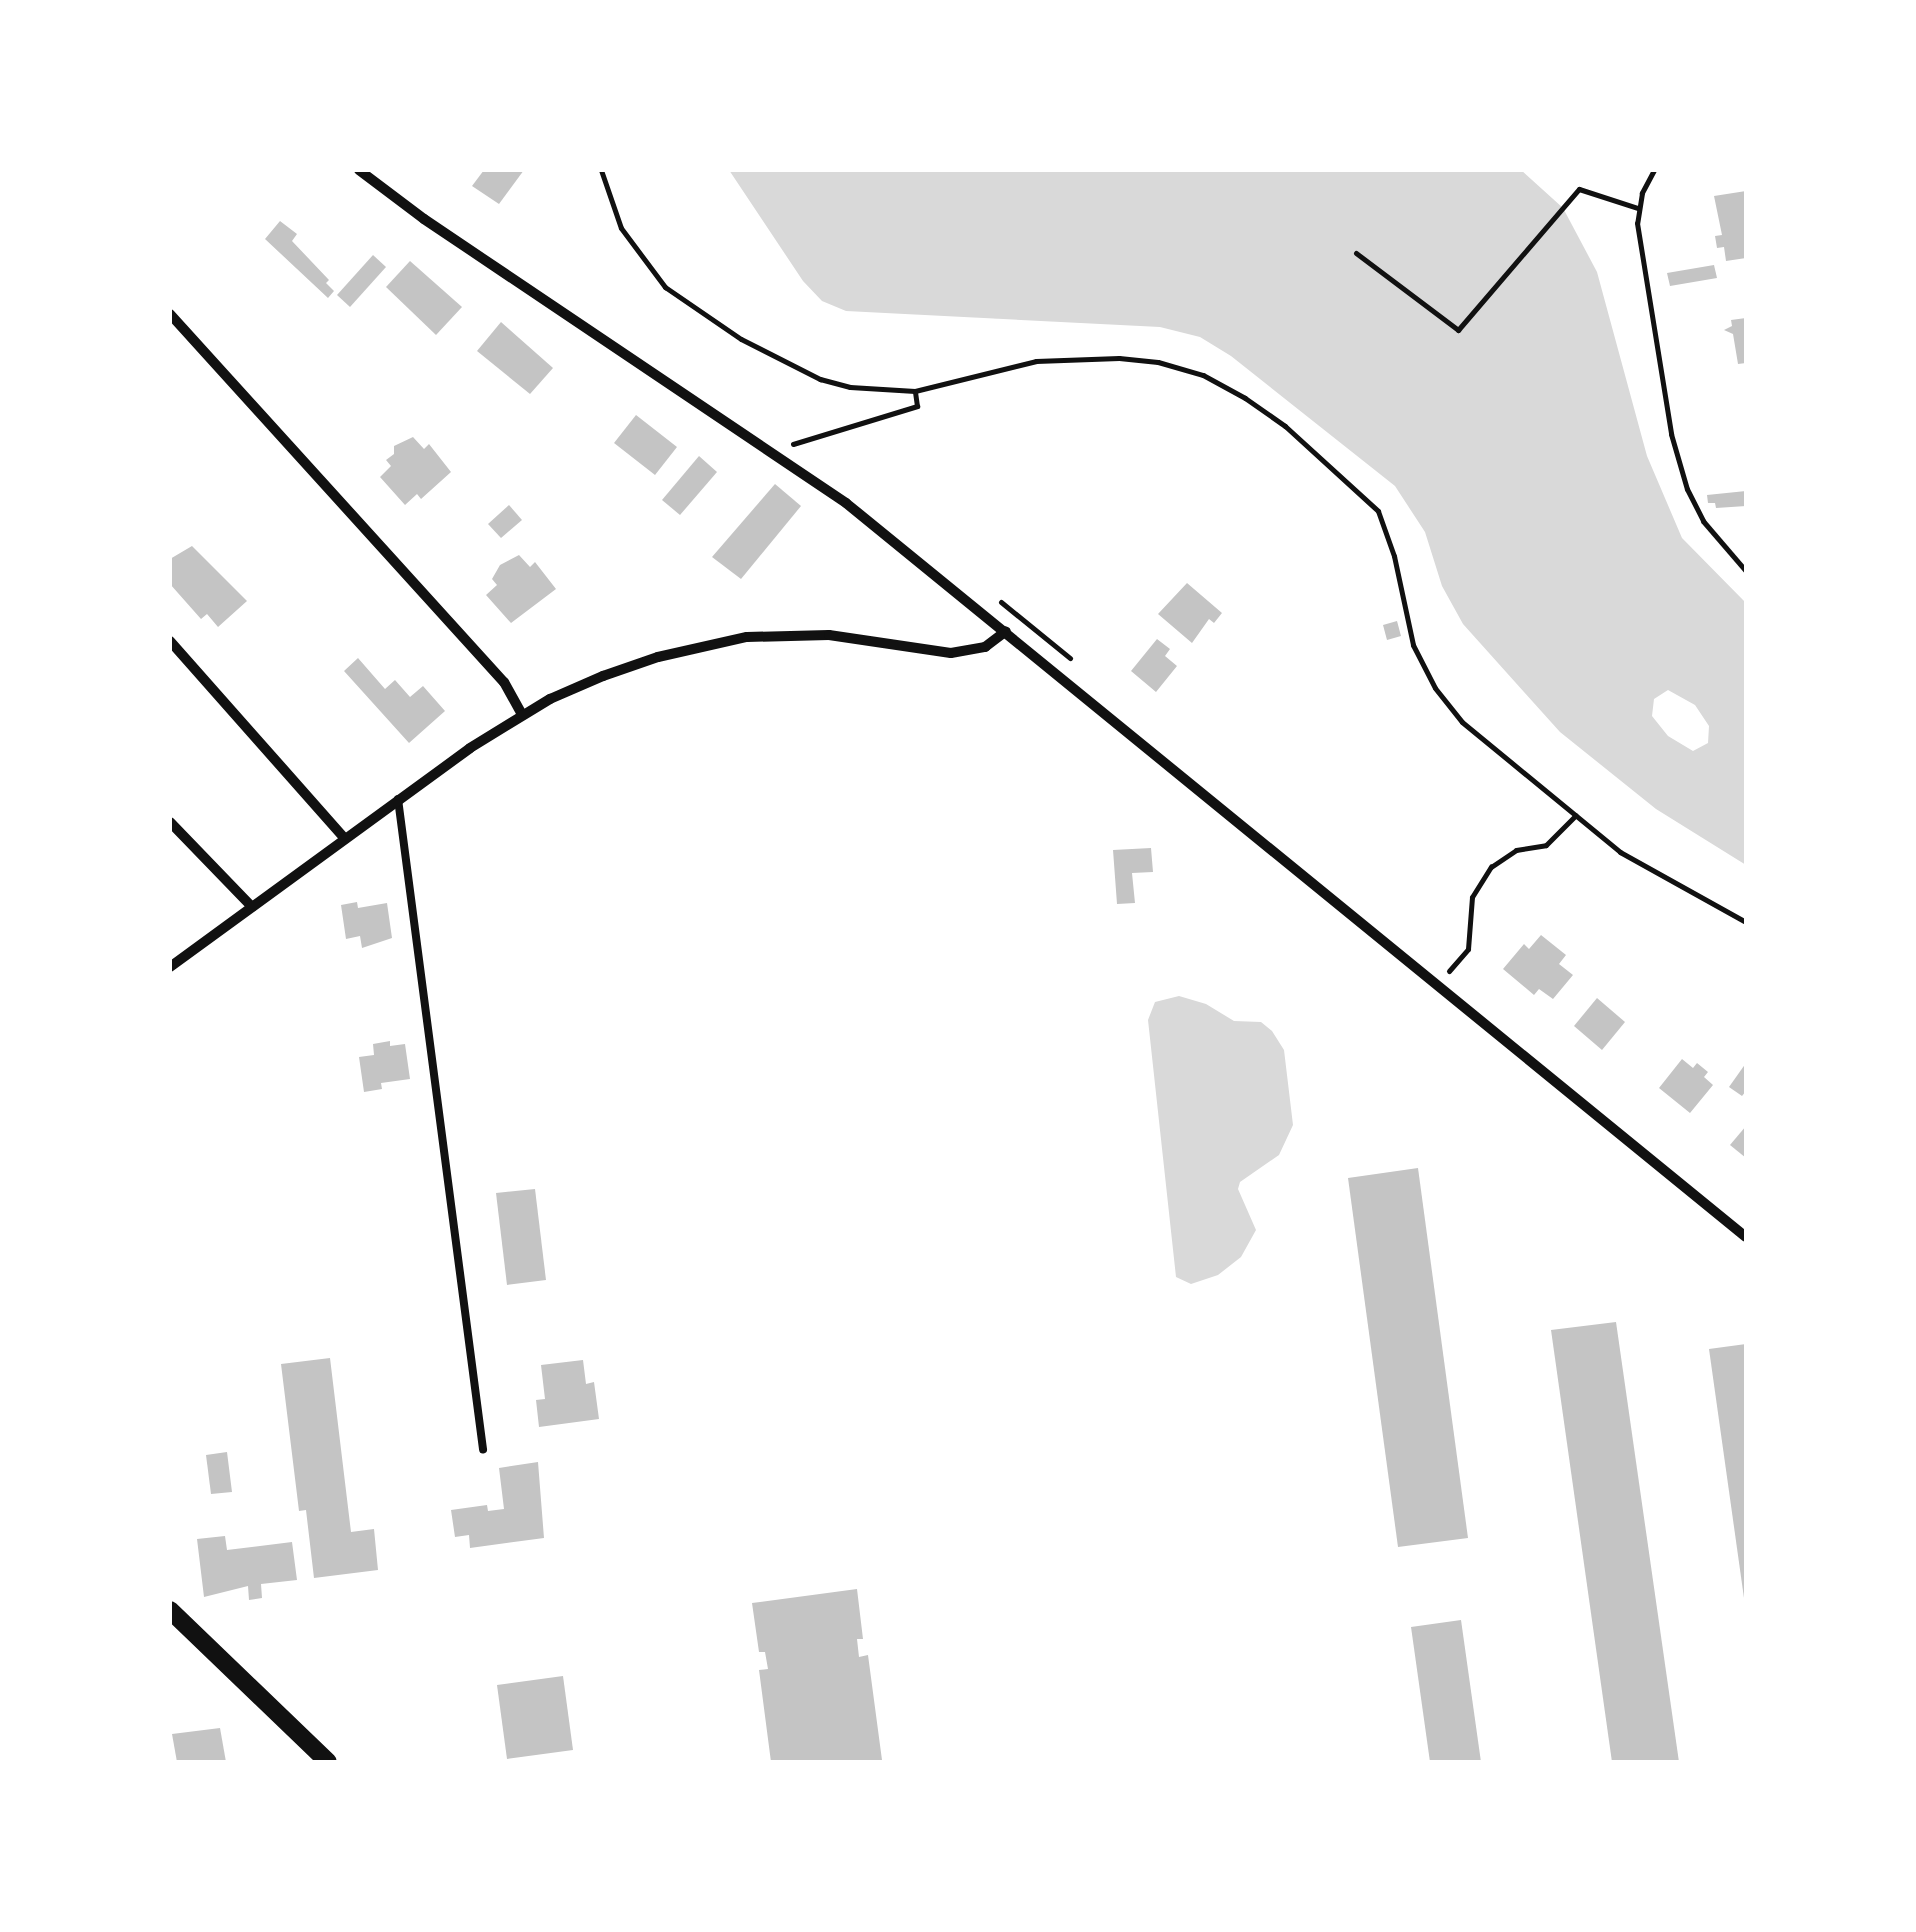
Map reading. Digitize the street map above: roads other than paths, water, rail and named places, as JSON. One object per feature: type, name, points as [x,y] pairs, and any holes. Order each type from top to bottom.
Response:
[{"type":"street","points":[[359,170],[439,230],[781,457],[1006,630],[1746,1237]]},
{"type":"street","points":[[170,314],[504,682],[522,715]]},
{"type":"street","points":[[170,967],[398,799],[522,715],[602,676],[720,641],[775,634],[829,635],[952,653],[985,647],[1006,630]]},
{"type":"street","points":[[170,641],[344,839]]},
{"type":"street","points":[[170,822],[252,907]]},
{"type":"street","points":[[170,1610],[328,1762]]},
{"type":"lane","points":[[398,799],[482,1449]]}]
